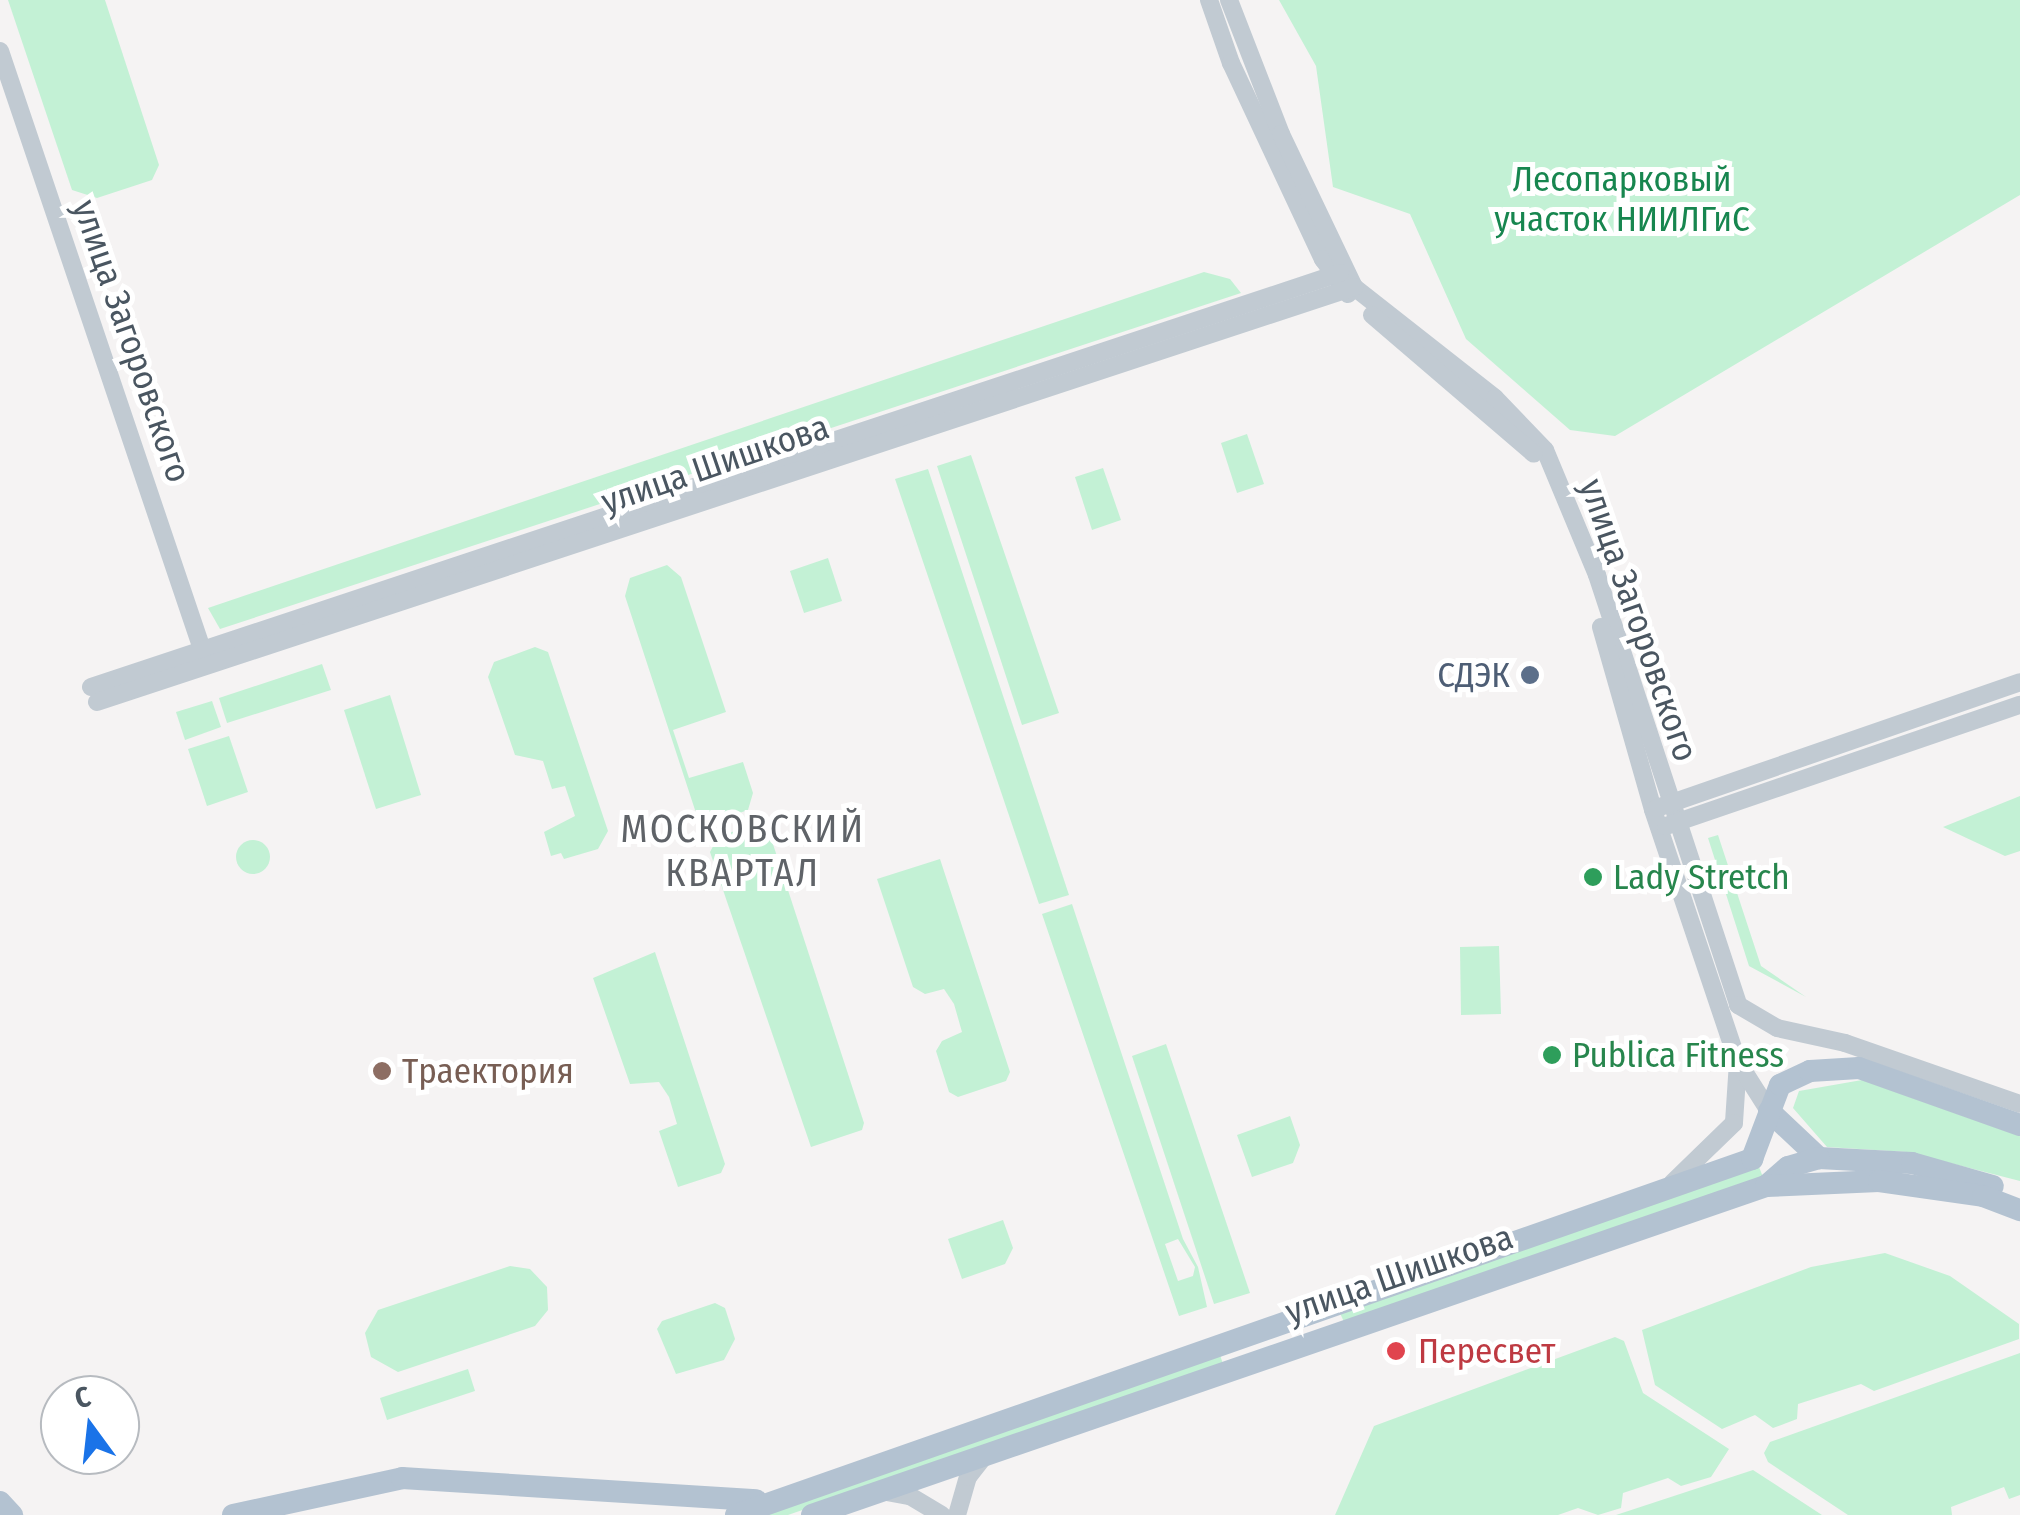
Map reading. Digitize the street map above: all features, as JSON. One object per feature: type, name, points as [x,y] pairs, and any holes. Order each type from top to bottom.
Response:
[{"type":"main road","name":"улица Шишкова","points":[[736,1515],[1752,1159],[1780,1085],[1810,1071],[1859,1068],[2020,1125]]},
{"type":"main road","points":[[1769,1112],[1818,1158]]},
{"type":"main road","points":[[1766,1186],[1788,1167],[1818,1158],[1912,1164],[2020,1194]]},
{"type":"main road","name":"улица Шишкова","points":[[812,1515],[1766,1186],[1879,1181],[1984,1196],[2020,1210]]},
{"type":"main road","points":[[1329,1308],[1338,1332]]},
{"type":"main road","points":[[1226,1344],[1234,1368]]},
{"type":"main road","points":[[233,1515],[402,1478],[780,1500]]},
{"type":"main road","points":[[0,1502],[12,1515]]},
{"type":"street","name":"улица Загоровского","points":[[1209,0],[1231,63],[1345,281],[1495,398],[1545,450],[1597,574],[1660,807],[1738,1005],[1777,1028],[1845,1044],[2020,1104]]},
{"type":"street","name":"улица Загоровского","points":[[1230,0],[1281,134],[1345,281]]},
{"type":"street","name":"улица Загоровского","points":[[0,51],[202,652]]},
{"type":"street","name":"улица Шишкова","points":[[1345,281],[94,695],[202,652],[1345,281]]},
{"type":"street","points":[[1660,807],[2020,682]]},
{"type":"street","points":[[1667,826],[2020,704]]},
{"type":"street","name":"улица Загоровского","points":[[1667,826],[1738,1062],[1734,1123],[1672,1184]]},
{"type":"street","points":[[1738,1062],[1769,1112]]},
{"type":"street","points":[[957,1515],[968,1477],[985,1455]]},
{"type":"street","points":[[881,1491],[910,1496],[942,1515]]},
{"type":"green space","points":[[8,0],[105,0],[159,165],[152,180],[97,198],[72,190]]},
{"type":"green space","name":"Лесопарковый участок НИИЛГиС","points":[[1279,0],[2020,0],[2020,195],[1615,436],[1570,430],[1466,339],[1410,214],[1333,187],[1316,66]]},
{"type":"green space","points":[[1204,272],[1230,279],[1241,293],[220,629],[208,608]]},
{"type":"green space","points":[[1247,434],[1264,484],[1237,493],[1221,443]]},
{"type":"green space","points":[[971,455],[1059,713],[1022,725],[937,466]]},
{"type":"green space","points":[[1103,468],[1121,520],[1092,530],[1075,477]]},
{"type":"green space","points":[[928,469],[1069,895],[1039,904],[895,479]]},
{"type":"green space","points":[[828,558],[842,601],[804,613],[790,571]]},
{"type":"green space","points":[[667,565],[681,577],[726,712],[673,730],[689,778],[743,762],[753,793],[748,810],[713,822],[695,810],[625,596],[630,578]]},
{"type":"green space","points":[[535,647],[548,652],[608,831],[598,849],[564,859],[561,853],[551,856],[544,832],[575,816],[565,786],[552,789],[543,761],[515,755],[488,677],[494,662]]},
{"type":"green space","points":[[322,664],[331,690],[227,723],[219,698]]},
{"type":"green space","points":[[390,695],[421,795],[376,809],[344,710]]},
{"type":"green space","points":[[212,701],[221,727],[185,740],[176,712]]},
{"type":"green space","points":[[229,736],[248,792],[207,806],[188,749]]},
{"type":"green space","points":[[2020,796],[2020,851],[2005,856],[1943,827]]},
{"type":"green space","points":[[749,826],[770,835],[864,1123],[862,1130],[811,1147],[710,852],[718,837]]},
{"type":"green space","points":[[1718,835],[1761,966],[1806,997],[1749,966],[1708,838]]},
{"type":"green space","points":[[253,840],[265,845],[270,857],[265,869],[253,874],[241,869],[236,857],[241,845]]},
{"type":"green space","points":[[940,859],[1010,1072],[1006,1081],[958,1097],[949,1092],[936,1051],[942,1041],[962,1032],[954,1004],[944,989],[925,994],[913,987],[877,879]]},
{"type":"green space","points":[[1072,904],[1183,1239],[1198,1267],[1207,1307],[1179,1316],[1042,914]],"holes":[[[1178,1239],[1195,1267],[1193,1276],[1178,1281],[1165,1244]]]},
{"type":"green space","points":[[1499,946],[1501,1014],[1461,1015],[1460,947]]},
{"type":"green space","points":[[655,952],[725,1164],[721,1173],[678,1187],[659,1131],[677,1124],[669,1097],[659,1082],[630,1084],[593,978]]},
{"type":"green space","points":[[1166,1044],[1250,1293],[1214,1304],[1132,1056]]},
{"type":"green space","points":[[1862,1080],[2020,1136],[2020,1181],[1907,1152],[1827,1147],[1793,1108],[1799,1091]]},
{"type":"green space","points":[[1290,1116],[1300,1145],[1293,1163],[1252,1177],[1237,1135]]},
{"type":"green space","points":[[1759,1167],[1763,1177],[1344,1322],[1340,1313]]},
{"type":"green space","points":[[1003,1220],[1013,1248],[1005,1264],[962,1279],[948,1239]]},
{"type":"green space","points":[[1885,1253],[1950,1276],[2019,1324],[2019,1339],[1874,1391],[1861,1384],[1798,1404],[1797,1419],[1773,1428],[1755,1415],[1722,1429],[1655,1385],[1642,1330],[1811,1267]]},
{"type":"green space","points":[[510,1266],[530,1269],[547,1287],[548,1310],[535,1326],[398,1372],[371,1357],[365,1333],[378,1310]]},
{"type":"green space","points":[[715,1303],[725,1308],[735,1339],[724,1360],[676,1374],[657,1329],[662,1321]]},
{"type":"green space","points":[[1615,1337],[1624,1341],[1643,1393],[1729,1449],[1711,1477],[1681,1486],[1668,1478],[1623,1493],[1621,1508],[1598,1515],[1578,1508],[1558,1515],[1335,1515],[1374,1426]]},
{"type":"green space","points":[[2020,1353],[2020,1495],[2009,1499],[2004,1487],[1951,1507],[1952,1515],[1848,1515],[1768,1462],[1764,1453],[1770,1442]]},
{"type":"green space","points":[[1220,1355],[1223,1364],[788,1515],[760,1515]]},
{"type":"green space","points":[[468,1369],[475,1391],[387,1420],[380,1398]]},
{"type":"green space","points":[[1753,1470],[1822,1515],[1616,1515]]},
{"type":"place","name":"СДЭК","points":[[1530,675]]},
{"type":"place","name":"Lady Stretch","points":[[1593,877]]},
{"type":"place","name":"Publica Fitness","points":[[1552,1055]]},
{"type":"place","name":"Траектория","points":[[382,1071]]},
{"type":"place","name":"Пересвет","points":[[1396,1351]]},
{"type":"district","name":"МОСКОВСКИЙ КВАРТАЛ","points":[[743,852]]}]
